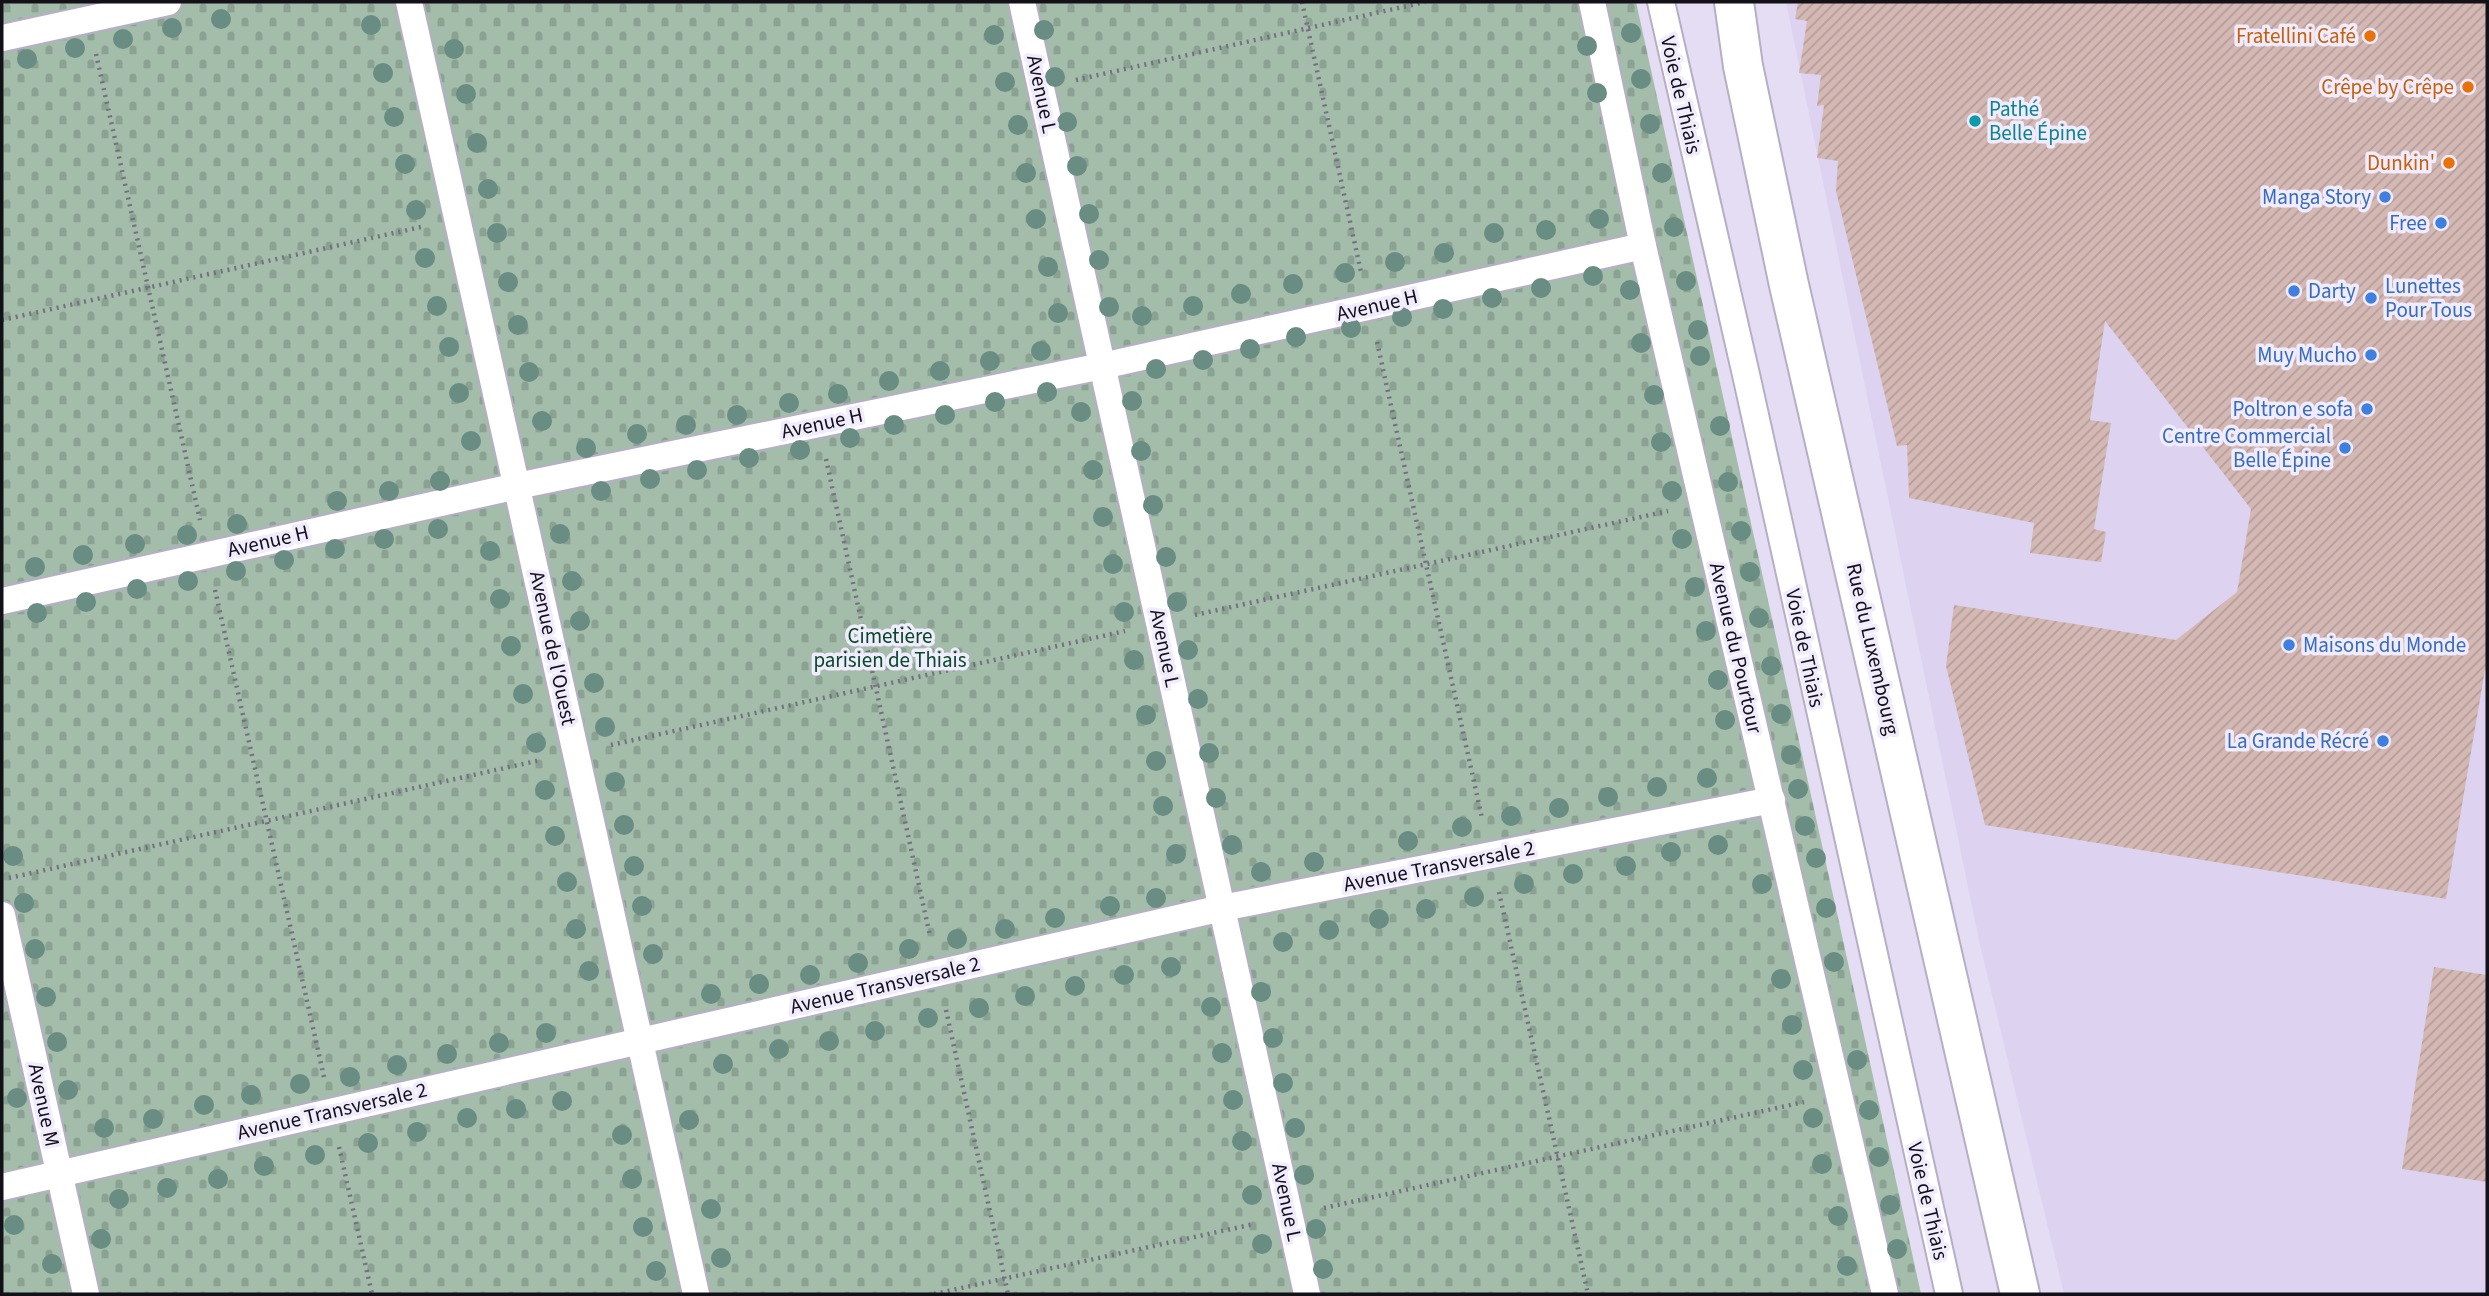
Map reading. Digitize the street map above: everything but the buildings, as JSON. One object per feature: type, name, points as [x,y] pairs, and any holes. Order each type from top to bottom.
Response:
[{"type":"street","name":"Rue du Luxembourg","points":[[1734,2],[1743,66],[1789,285],[2020,1294]]},
{"type":"lane","points":[[2,38],[168,2]]},
{"type":"lane","name":"Avenue de l'Ouest","points":[[409,2],[696,1294]]},
{"type":"lane","name":"Avenue L","points":[[1022,2],[1307,1294]]},
{"type":"lane","name":"Avenue du Pourtour","points":[[1592,2],[1643,246],[1885,1294]]},
{"type":"lane","name":"Voie de Thiais","points":[[1661,2],[1949,1294]]},
{"type":"lane","name":"Avenue H","points":[[2,601],[517,486],[1102,366],[1643,246]]},
{"type":"lane","name":"Avenue Transversale 2","points":[[2,1187],[1222,908],[1772,800]]},
{"type":"lane","name":"Avenue M","points":[[2,915],[86,1294]]},
{"type":"path","points":[[1302,2],[1588,1294]]},
{"type":"path","points":[[1041,88],[1425,2]]},
{"type":"path","points":[[89,19],[372,1294]]},
{"type":"path","points":[[2,320],[457,218]]},
{"type":"path","points":[[819,424],[1008,1294]]},
{"type":"path","points":[[2,880],[1702,503]]},
{"type":"path","points":[[934,1294],[1839,1095]]},
{"type":"shaded area","name":"Centre Commercial Belle Épine","points":[[1786,2],[2487,2],[2487,1294],[2064,1294],[1980,945]]},
{"type":"green space","name":"Cimetière parisien de Thiais","points":[[2,2],[1636,2],[1921,1294],[2,1294]]},
{"type":"place","name":"Fratellini Café","points":[[2370,36]]},
{"type":"place","name":"Crêpe by Crêpe","points":[[2468,87]]},
{"type":"place","name":"Pathé Belle Épine","points":[[1975,121]]},
{"type":"place","name":"Dunkin'","points":[[2449,163]]},
{"type":"place","name":"Manga Story","points":[[2385,197]]},
{"type":"place","name":"Free","points":[[2441,223]]},
{"type":"place","name":"Darty","points":[[2294,291]]},
{"type":"place","name":"Lunettes Pour Tous","points":[[2371,298]]},
{"type":"place","name":"Muy Mucho","points":[[2371,355]]},
{"type":"place","name":"Poltron e sofa","points":[[2367,409]]},
{"type":"place","name":"Centre Commercial Belle Épine","points":[[2345,448]]},
{"type":"place","name":"Maisons du Monde","points":[[2289,645]]},
{"type":"place","name":"La Grande Récré","points":[[2383,741]]}]
